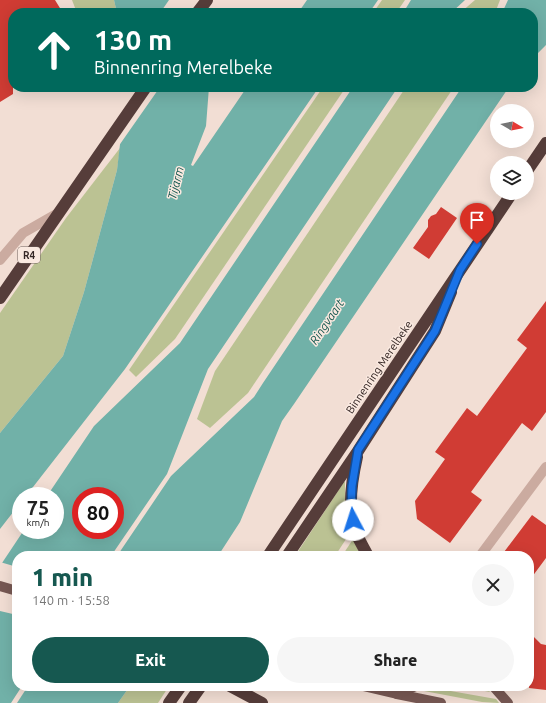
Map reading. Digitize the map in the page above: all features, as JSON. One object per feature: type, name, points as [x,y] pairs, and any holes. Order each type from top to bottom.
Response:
[{"type":"highway","name":"R4","points":[[0,298],[142,92]]},
{"type":"highway","points":[[534,161],[546,143]]},
{"type":"highway","name":"Binnenring Merelbeke","points":[[271,551],[507,200]]},
{"type":"highway","points":[[290,551],[435,331],[460,270]]},
{"type":"highway","points":[[358,450],[352,486],[351,511],[355,530],[366,551]]},
{"type":"highway","points":[[169,703],[177,691]]},
{"type":"highway","points":[[190,703],[198,691]]},
{"type":"highway","points":[[239,691],[262,703]]},
{"type":"main road","points":[[0,586],[12,590]]},
{"type":"main road","points":[[385,691],[438,703]]},
{"type":"main road","points":[[397,694],[404,691]]},
{"type":"main road","points":[[497,691],[508,703]]},
{"type":"street","points":[[0,260],[23,233],[58,213]]},
{"type":"street","points":[[484,551],[546,467]]},
{"type":"green space","points":[[72,0],[114,0],[116,8],[75,8]]},
{"type":"green space","points":[[382,0],[405,0],[399,8],[376,8]]},
{"type":"green space","points":[[475,0],[500,0],[497,8],[466,8]]},
{"type":"green space","points":[[320,92],[343,92],[175,339],[136,377],[129,370]]},
{"type":"green space","points":[[403,92],[451,92],[248,393],[210,428],[197,419],[215,371]]},
{"type":"green space","points":[[120,148],[117,170],[84,292],[63,356],[0,433],[0,313],[66,218]]},
{"type":"green space","points":[[345,482],[345,512],[350,533],[338,551],[298,551]]},
{"type":"green space","points":[[353,539],[359,551],[345,551]]},
{"type":"green space","points":[[126,691],[166,691],[158,703],[118,703]]},
{"type":"green space","points":[[424,691],[451,691],[496,699],[499,703],[482,702]]},
{"type":"water","points":[[114,0],[206,0],[208,8],[116,8]]},
{"type":"water","points":[[307,0],[378,0],[372,8],[301,8]]},
{"type":"water","points":[[411,0],[465,0],[456,8],[406,8]]},
{"type":"water","points":[[508,0],[546,0],[546,45],[538,53],[538,8],[504,8]]},
{"type":"water","name":"Tijarm","points":[[123,92],[209,92],[206,126],[191,165],[193,166],[244,92],[316,92],[125,369],[33,487],[12,487],[12,514],[0,529],[0,433],[63,356],[84,292],[117,170],[122,127]]},
{"type":"water","points":[[350,92],[395,92],[208,369],[167,474],[124,537],[124,487],[72,487],[72,539],[123,539],[114,551],[12,551],[12,691],[19,691],[11,703],[0,703],[0,566],[18,539],[64,539],[64,487],[53,487],[94,426],[180,343]]},
{"type":"water","name":"Ringvaart","points":[[459,92],[506,92],[497,104],[490,104],[490,115],[282,421],[240,522],[221,551],[120,551],[171,476],[254,397]]},
{"type":"water","points":[[25,691],[126,691],[118,703],[17,703]]},
{"type":"pier","points":[[169,0],[208,0],[210,8],[163,8]]},
{"type":"pier","points":[[121,92],[156,92],[118,147]]},
{"type":"pier","points":[[0,562],[12,566],[12,614],[0,611]]},
{"type":"building","points":[[0,0],[55,0],[60,8],[8,8],[8,92],[13,92],[13,94],[0,102]]},
{"type":"building","points":[[441,207],[457,218],[429,259],[413,248],[428,227],[428,220],[431,216],[436,214]]},
{"type":"building","points":[[546,301],[546,412],[532,431],[522,423],[471,492],[482,500],[450,543],[417,519],[415,501],[445,459],[435,452],[467,408],[477,416],[527,348],[517,340]]},
{"type":"building","points":[[532,515],[546,525],[546,558],[534,574],[534,551],[505,551]]},
{"type":"building","points":[[534,637],[541,644],[546,645],[546,690],[534,689]]},
{"type":"route","points":[[353,520],[351,511],[352,486],[358,450],[435,331],[460,270],[477,244]]}]
